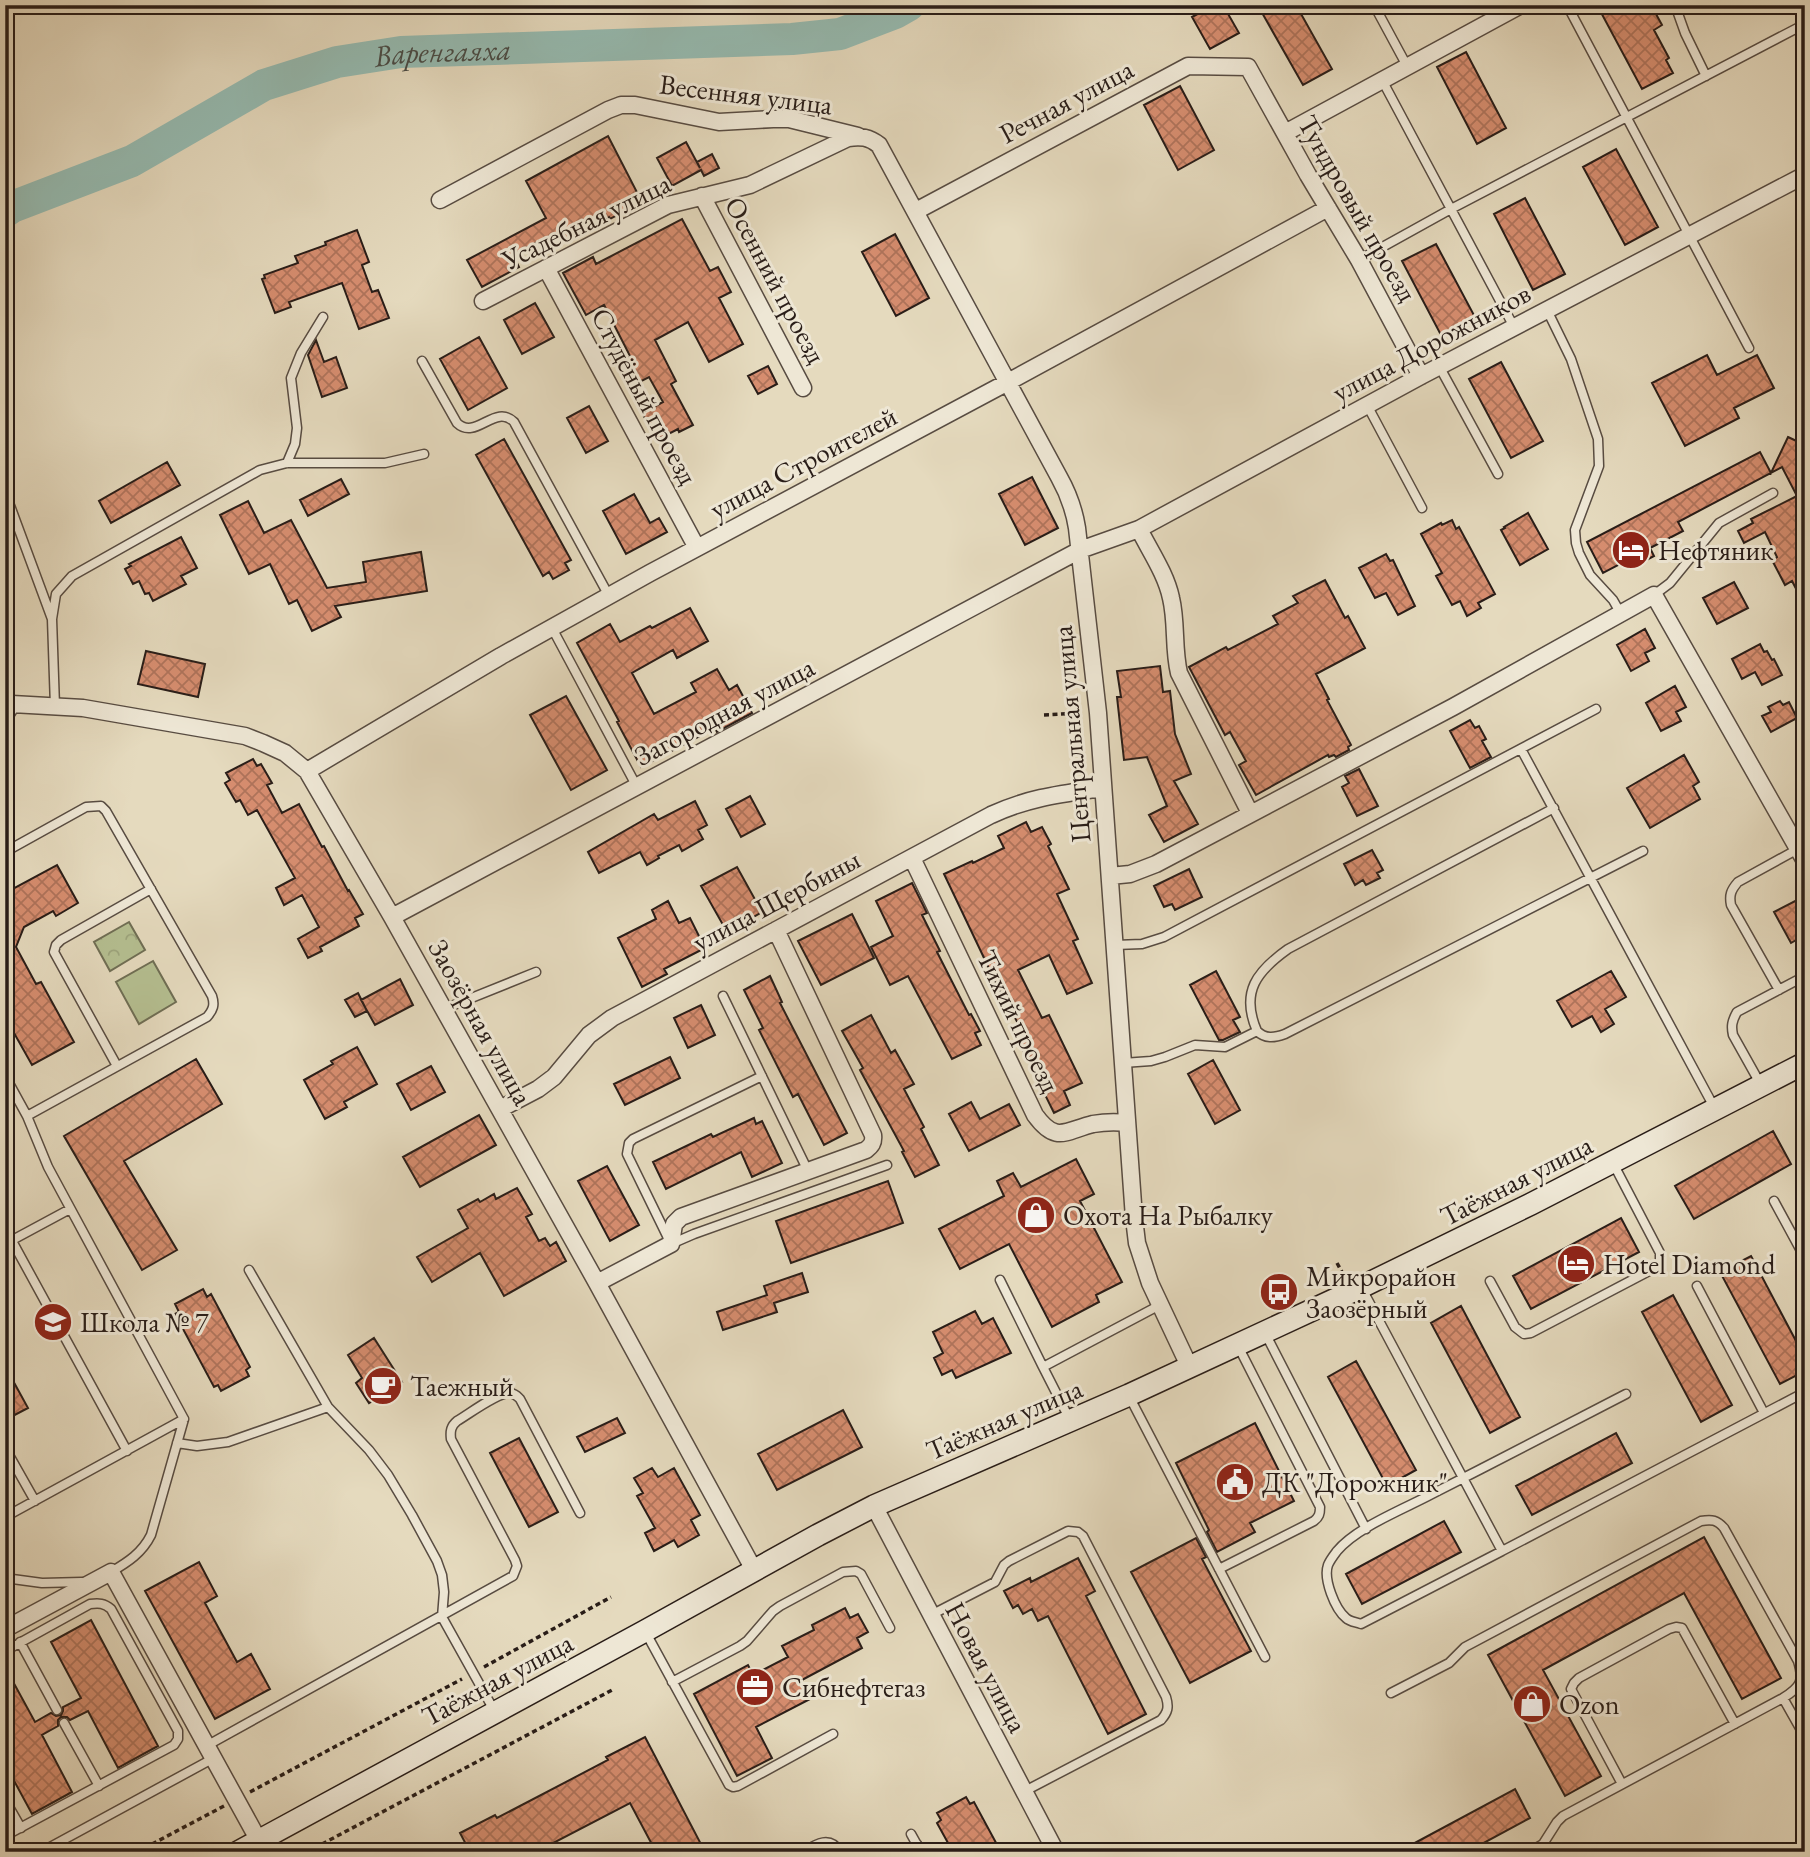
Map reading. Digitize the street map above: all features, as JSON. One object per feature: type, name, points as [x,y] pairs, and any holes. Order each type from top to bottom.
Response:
[{"type":"street","points":[[1285,133],[1521,5]]},
{"type":"street","name":"Речная улица","points":[[916,211],[1188,65],[1248,67]]},
{"type":"street","name":"Тундровый проезд","points":[[1248,67],[1359,260],[1421,376]]},
{"type":"street","name":"Весенняя улица","points":[[440,200],[608,110],[621,106],[635,105],[719,122],[789,119],[864,138]]},
{"type":"street","name":"Усадебная улица","points":[[483,301],[668,205],[750,185],[848,138],[864,138]]},
{"type":"street","name":"Центральная улица","points":[[864,138],[879,145],[1069,496],[1080,550],[1098,713],[1137,1243],[1150,1283],[1190,1367]]},
{"type":"street","name":"улица Дорожников","points":[[1080,550],[1139,529],[1439,366],[1805,175]]},
{"type":"street","name":"Осенний проезд","points":[[702,196],[803,388]]},
{"type":"street","name":"улица Строителей","points":[[307,771],[609,596],[1328,208]]},
{"type":"street","name":"Студёный проезд","points":[[546,268],[697,548]]},
{"type":"street","points":[[1139,529],[1169,588],[1174,611],[1176,661],[1180,673],[1251,813]]},
{"type":"street","name":"Загородная улица","points":[[392,917],[1080,550]]},
{"type":"street","points":[[1110,876],[1130,874],[1156,864],[1452,707],[1654,595],[1802,855]]},
{"type":"street","name":"Заозёрная улица","points":[[8,707],[83,708],[245,736],[285,753],[307,771],[444,1009],[754,1570]]},
{"type":"street","name":"улица Щербины","points":[[499,1109],[538,1089],[554,1077],[589,1035],[612,1018],[776,930],[1019,803],[1049,795],[1103,788]]},
{"type":"street","name":"Тихий проезд","points":[[912,858],[1041,1123],[1057,1134],[1104,1122],[1127,1123]]},
{"type":"street","points":[[597,1283],[671,1244],[674,1224],[681,1217],[871,1146],[873,1135],[776,930]]},
{"type":"street","name":"Таёжная улица","points":[[237,1852],[874,1506],[1238,1346],[1465,1238],[1805,1063]]},
{"type":"street","name":"Новая улица","points":[[874,1506],[1056,1852]]},
{"type":"street","points":[[5,1629],[106,1574],[211,1751],[259,1840]]},
{"type":"lane","points":[[1374,5],[1407,66]]},
{"type":"lane","points":[[1567,5],[1749,348]]},
{"type":"lane","points":[[1675,5],[1706,76]]},
{"type":"lane","points":[[1359,260],[1805,24]]},
{"type":"lane","points":[[1382,79],[1514,327]]},
{"type":"lane","points":[[1547,310],[1571,359],[1598,439],[1599,466],[1575,530],[1576,543],[1590,575],[1613,600],[1621,614]]},
{"type":"lane","points":[[287,463],[295,444],[297,428],[291,378],[300,353],[323,317]]},
{"type":"lane","points":[[422,361],[461,427],[475,428],[503,415],[514,422],[609,596]]},
{"type":"lane","points":[[1439,366],[1497,474]]},
{"type":"lane","points":[[1367,405],[1422,508]]},
{"type":"lane","points":[[55,707],[52,619],[56,594],[72,576],[260,470],[287,463],[385,463],[424,454]]},
{"type":"lane","points":[[5,492],[52,619]]},
{"type":"lane","points":[[1654,595],[1670,583],[1719,523],[1773,493]]},
{"type":"lane","points":[[552,628],[637,787]]},
{"type":"lane","points":[[1115,945],[1142,944],[1164,937],[1596,709]]},
{"type":"lane","points":[[1521,749],[1715,1109]]},
{"type":"lane","points":[[5,852],[86,807],[101,806],[215,1004],[207,1017],[27,1116]]},
{"type":"lane","points":[[1554,808],[1272,960],[1257,978],[1251,997],[1251,1016],[1257,1031],[1265,1037],[1285,1034],[1643,851]]},
{"type":"lane","points":[[1779,990],[1731,905],[1730,896],[1732,888],[1738,882],[1802,855]]},
{"type":"lane","points":[[117,1066],[54,952],[61,940],[151,889]]},
{"type":"lane","points":[[444,1009],[536,972]]},
{"type":"lane","points":[[1761,1085],[1733,1035],[1731,1027],[1737,1012],[1805,976]]},
{"type":"lane","points":[[723,996],[808,1171]]},
{"type":"lane","points":[[1123,1063],[1165,1057],[1195,1045],[1224,1047],[1257,1031]]},
{"type":"lane","points":[[5,1076],[8,1086],[27,1116],[48,1167],[184,1419],[151,1535],[134,1558],[90,1581],[43,1583],[5,1578]]},
{"type":"lane","points":[[762,1076],[629,1143],[627,1154],[671,1244],[887,1165]]},
{"type":"lane","points":[[1490,1281],[1515,1327],[1524,1334],[1531,1333],[1656,1268],[1660,1263],[1660,1253],[1612,1162]]},
{"type":"lane","points":[[1774,1201],[1805,1258]]},
{"type":"lane","points":[[70,1209],[9,1242],[127,1451]]},
{"type":"lane","points":[[249,1270],[328,1407],[369,1450],[412,1515],[442,1575],[442,1616],[495,1712]]},
{"type":"lane","points":[[1000,1280],[1070,1421]]},
{"type":"lane","points":[[1697,1286],[1764,1413]]},
{"type":"lane","points":[[1361,1287],[1502,1550]]},
{"type":"lane","points":[[1043,1367],[1160,1306]]},
{"type":"lane","points":[[1265,1333],[1366,1529]]},
{"type":"lane","points":[[1219,1569],[1314,1521],[1320,1512],[1320,1507],[1238,1346]]},
{"type":"lane","points":[[1626,1394],[1348,1540],[1328,1563],[1327,1572],[1328,1583],[1341,1612],[1348,1620],[1361,1624],[1805,1392]]},
{"type":"lane","points":[[41,1852],[513,1577],[517,1566],[451,1439],[452,1425],[457,1421],[500,1395],[515,1394],[580,1513]]},
{"type":"lane","points":[[1129,1395],[1265,1657]]},
{"type":"lane","points":[[177,1443],[197,1446],[228,1441],[328,1407]]},
{"type":"lane","points":[[5,1517],[184,1419]]},
{"type":"lane","points":[[5,1448],[35,1501]]},
{"type":"lane","points":[[1391,1693],[1449,1663],[1465,1647],[1701,1521],[1718,1521],[1798,1661],[1801,1680],[1796,1690],[1563,1816],[1557,1822],[1545,1848],[1529,1852]]},
{"type":"lane","points":[[931,1615],[995,1583],[1004,1565],[1021,1555],[1068,1531],[1078,1532],[1083,1536],[1166,1697],[1167,1714],[1161,1720],[1023,1792]]},
{"type":"lane","points":[[671,1682],[740,1646],[780,1606],[850,1570],[861,1574],[890,1628]]},
{"type":"lane","points":[[5,1651],[90,1604],[106,1605],[111,1609],[178,1731],[178,1739],[174,1745],[5,1836]]},
{"type":"lane","points":[[1622,1784],[1571,1689],[1579,1678],[1669,1629],[1682,1628],[1735,1724]]},
{"type":"lane","points":[[645,1631],[726,1782],[733,1787],[833,1734]]},
{"type":"lane","points":[[20,1643],[57,1710]]},
{"type":"lane","points":[[1783,1698],[1805,1737]]},
{"type":"lane","points":[[64,1723],[99,1786]]},
{"type":"lane","points":[[5,1800],[21,1828]]},
{"type":"lane","points":[[903,1852],[919,1848],[911,1834]]},
{"type":"lane","points":[[803,1852],[821,1842],[836,1845],[840,1852]]},
{"type":"path","points":[[1044,715],[1098,713]]},
{"type":"path","points":[[137,1852],[611,1597]]},
{"type":"path","points":[[307,1852],[614,1689]]},
{"type":"green space","points":[[129,922],[145,950],[110,971],[94,942]]},
{"type":"green space","points":[[153,961],[176,1002],[139,1024],[116,982]]},
{"type":"building","points":[[1214,5],[1223,5],[1239,33],[1210,49],[1192,17]]},
{"type":"building","points":[[1272,5],[1296,5],[1332,69],[1303,85],[1261,11]]},
{"type":"building","points":[[1597,5],[1651,5],[1662,25],[1654,30],[1669,58],[1666,60],[1673,73],[1642,89]]},
{"type":"building","points":[[1466,52],[1506,128],[1477,144],[1437,67]]},
{"type":"building","points":[[1180,86],[1214,150],[1178,170],[1144,105]]},
{"type":"building","points":[[608,136],[642,202],[553,247],[547,237],[513,255],[519,267],[482,287],[467,260],[546,218],[526,181]]},
{"type":"building","points":[[686,142],[700,168],[697,162],[712,154],[719,168],[704,176],[701,170],[672,186],[657,158]]},
{"type":"building","points":[[1616,149],[1658,227],[1625,245],[1583,167]]},
{"type":"building","points":[[1525,198],[1565,274],[1533,290],[1494,214]]},
{"type":"building","points":[[682,219],[710,271],[718,267],[731,292],[719,298],[743,344],[709,362],[688,322],[655,340],[676,381],[671,384],[693,425],[657,440],[642,413],[663,402],[649,377],[630,387],[617,363],[630,356],[604,305],[586,315],[563,273],[593,257],[596,264]]},
{"type":"building","points":[[357,230],[369,262],[362,265],[372,292],[378,290],[389,318],[359,329],[342,283],[289,302],[291,307],[275,313],[262,279],[265,278],[264,275],[298,263],[295,256]]},
{"type":"building","points":[[895,234],[929,298],[896,316],[862,252]]},
{"type":"building","points":[[1436,244],[1476,319],[1442,337],[1402,261]]},
{"type":"building","points":[[535,303],[554,337],[522,354],[504,320]]},
{"type":"building","points":[[479,337],[507,388],[468,410],[440,359]]},
{"type":"building","points":[[316,340],[324,362],[336,357],[347,388],[322,397],[308,355]]},
{"type":"building","points":[[1707,355],[1717,375],[1757,355],[1774,388],[1734,408],[1739,418],[1685,446],[1652,383]]},
{"type":"building","points":[[1501,362],[1543,441],[1511,458],[1469,379]]},
{"type":"building","points":[[768,366],[777,384],[758,394],[748,376]]},
{"type":"building","points":[[589,406],[608,441],[586,453],[567,418]]},
{"type":"building","points":[[1788,437],[1805,445],[1805,606],[1792,581],[1785,585],[1772,560],[1777,557],[1765,532],[1744,543],[1738,531],[1753,523],[1751,519],[1797,496],[1782,467],[1771,473]]},
{"type":"building","points":[[504,439],[571,560],[565,563],[569,570],[553,579],[549,572],[543,576],[476,455]]},
{"type":"building","points":[[1760,452],[1771,473],[1678,522],[1683,531],[1650,548],[1654,556],[1641,563],[1637,555],[1603,573],[1587,542]]},
{"type":"building","points":[[167,462],[180,485],[111,523],[99,501]]},
{"type":"building","points":[[1032,477],[1058,528],[1025,545],[999,494]]},
{"type":"building","points":[[341,479],[349,494],[308,516],[300,500]]},
{"type":"building","points":[[634,494],[650,523],[659,518],[667,532],[626,554],[603,511]]},
{"type":"building","points":[[248,501],[264,533],[291,520],[327,588],[366,582],[363,562],[421,552],[427,591],[335,606],[341,617],[312,631],[297,600],[289,604],[270,564],[249,574],[220,515]]},
{"type":"building","points":[[1528,513],[1548,549],[1520,565],[1501,530]]},
{"type":"building","points":[[1452,520],[1456,529],[1459,527],[1495,594],[1478,603],[1481,608],[1467,616],[1460,601],[1452,605],[1436,576],[1442,573],[1421,534]]},
{"type":"building","points":[[181,537],[197,568],[181,576],[186,584],[153,601],[149,593],[145,594],[139,581],[133,584],[125,569],[131,566],[129,564]]},
{"type":"building","points":[[1386,554],[1390,561],[1393,560],[1415,606],[1398,615],[1386,593],[1375,598],[1359,568]]},
{"type":"building","points":[[1325,580],[1365,648],[1316,674],[1351,745],[1349,750],[1336,757],[1328,755],[1256,795],[1239,765],[1246,761],[1230,732],[1225,735],[1189,667],[1278,624],[1273,616],[1298,603],[1293,596]]},
{"type":"building","points":[[1734,582],[1748,608],[1717,624],[1703,598]]},
{"type":"building","points":[[690,608],[708,641],[677,658],[673,650],[632,673],[654,714],[696,692],[691,683],[717,669],[729,690],[737,685],[752,713],[717,732],[715,728],[641,767],[577,643],[610,624],[620,642]]},
{"type":"building","points":[[1645,629],[1655,648],[1645,653],[1649,661],[1631,671],[1617,645]]},
{"type":"building","points":[[1760,644],[1764,652],[1767,651],[1772,660],[1774,659],[1782,675],[1762,685],[1755,672],[1742,679],[1732,659]]},
{"type":"building","points":[[146,651],[205,664],[198,697],[138,684]]},
{"type":"building","points":[[1160,666],[1163,692],[1170,691],[1175,734],[1191,774],[1174,781],[1198,824],[1164,842],[1149,815],[1167,806],[1147,757],[1124,760],[1117,697],[1121,697],[1117,671]]},
{"type":"building","points":[[1675,686],[1686,707],[1676,712],[1681,721],[1661,731],[1646,703]]},
{"type":"building","points":[[566,696],[607,770],[571,790],[530,715]]},
{"type":"building","points":[[1780,701],[1783,705],[1789,702],[1797,718],[1771,732],[1762,716],[1771,712],[1768,707]]},
{"type":"building","points":[[1470,720],[1475,728],[1479,726],[1486,739],[1482,741],[1491,757],[1470,768],[1450,731]]},
{"type":"building","points":[[1684,755],[1699,782],[1693,786],[1700,799],[1650,828],[1627,788]]},
{"type":"building","points":[[253,759],[257,766],[261,764],[272,783],[267,785],[282,813],[299,804],[363,914],[355,918],[359,926],[320,947],[322,951],[308,958],[298,939],[319,927],[302,895],[284,905],[276,888],[295,878],[257,810],[248,815],[240,800],[236,802],[225,783],[230,780],[226,773]]},
{"type":"building","points":[[1359,769],[1378,806],[1357,816],[1342,787],[1349,783],[1345,776]]},
{"type":"building","points":[[750,796],[765,824],[741,837],[726,809]]},
{"type":"building","points":[[695,801],[707,825],[698,830],[703,839],[682,851],[679,845],[647,865],[640,852],[599,873],[588,852],[654,814],[658,820]]},
{"type":"building","points":[[1026,822],[1031,832],[1042,827],[1051,844],[1048,846],[1069,889],[1057,894],[1078,939],[1073,941],[1092,983],[1067,994],[1049,955],[1018,970],[1042,1018],[1049,1015],[1082,1083],[1064,1091],[1070,1105],[1054,1113],[1020,1044],[1027,1040],[995,981],[944,874],[1004,848],[998,836]]},
{"type":"building","points":[[1372,850],[1383,870],[1377,873],[1380,878],[1366,885],[1363,880],[1355,885],[1344,864]]},
{"type":"building","points":[[57,865],[78,903],[56,916],[53,911],[24,927],[16,947],[36,984],[41,982],[74,1042],[32,1065],[5,1017],[5,893]]},
{"type":"building","points":[[737,867],[762,912],[727,932],[701,886]]},
{"type":"building","points":[[1189,869],[1202,897],[1175,910],[1172,904],[1164,907],[1154,886]]},
{"type":"building","points":[[912,883],[927,913],[922,915],[940,951],[937,952],[980,1031],[975,1033],[981,1045],[952,1059],[908,976],[890,985],[871,947],[893,936],[876,901]]},
{"type":"building","points":[[1805,896],[1805,935],[1791,943],[1774,912]]},
{"type":"building","points":[[668,901],[679,923],[690,918],[705,948],[664,969],[667,974],[642,987],[618,938],[656,919],[652,910]]},
{"type":"building","points":[[852,914],[874,958],[821,985],[798,941]]},
{"type":"building","points":[[1216,971],[1240,1017],[1233,1020],[1240,1032],[1223,1040],[1219,1040],[1190,985]]},
{"type":"building","points":[[1611,971],[1626,997],[1605,1009],[1614,1024],[1601,1032],[1592,1016],[1572,1027],[1557,1001]]},
{"type":"building","points":[[770,976],[782,1002],[780,1003],[847,1133],[824,1145],[798,1094],[793,1097],[759,1030],[763,1028],[744,990]]},
{"type":"building","points":[[400,979],[413,1005],[375,1025],[361,1000]]},
{"type":"building","points":[[358,993],[367,1011],[355,1017],[345,1000]]},
{"type":"building","points":[[701,1005],[715,1035],[688,1048],[674,1018]]},
{"type":"building","points":[[871,1015],[891,1053],[895,1050],[914,1084],[904,1089],[924,1127],[921,1129],[939,1165],[915,1177],[902,1152],[904,1151],[860,1070],[863,1068],[842,1031]]},
{"type":"building","points":[[357,1047],[377,1084],[344,1102],[347,1107],[325,1119],[304,1080]]},
{"type":"building","points":[[670,1057],[680,1078],[625,1105],[614,1084]]},
{"type":"building","points":[[196,1059],[222,1104],[124,1161],[177,1250],[142,1270],[64,1136]]},
{"type":"building","points":[[1213,1060],[1240,1110],[1215,1124],[1188,1074]]},
{"type":"building","points":[[431,1066],[445,1092],[411,1110],[397,1084]]},
{"type":"building","points":[[971,1102],[980,1119],[1009,1104],[1020,1125],[969,1151],[949,1114]]},
{"type":"building","points":[[479,1115],[496,1145],[420,1187],[403,1157]]},
{"type":"building","points":[[754,1118],[756,1124],[762,1121],[782,1163],[752,1177],[741,1152],[666,1189],[653,1162],[711,1134],[713,1137]]},
{"type":"building","points":[[1773,1131],[1791,1164],[1694,1219],[1675,1186]]},
{"type":"building","points":[[1076,1159],[1094,1194],[1080,1201],[1122,1282],[1096,1295],[1099,1302],[1052,1327],[1009,1244],[960,1269],[939,1229],[1004,1196],[997,1181],[1013,1173],[1021,1187]]},
{"type":"building","points":[[607,1166],[639,1225],[610,1241],[578,1181]]},
{"type":"building","points":[[888,1181],[903,1223],[791,1263],[776,1221]]},
{"type":"building","points":[[517,1188],[532,1214],[526,1217],[539,1241],[545,1238],[550,1246],[556,1242],[566,1261],[504,1296],[480,1253],[432,1282],[417,1257],[468,1228],[458,1210],[478,1199],[480,1202],[494,1194],[496,1199]]},
{"type":"building","name":"Hotel Diamond","points":[[1621,1218],[1639,1252],[1531,1309],[1513,1276]]},
{"type":"building","points":[[1751,1256],[1805,1358],[1805,1371],[1780,1384],[1720,1272]]},
{"type":"building","points":[[802,1273],[808,1292],[774,1303],[777,1312],[723,1330],[717,1312],[767,1295],[764,1286]]},
{"type":"building","points":[[203,1289],[207,1297],[211,1294],[250,1367],[246,1370],[249,1376],[221,1391],[218,1385],[214,1387],[175,1314],[179,1312],[175,1304]]},
{"type":"building","points":[[1673,1295],[1732,1405],[1701,1422],[1642,1312]]},
{"type":"building","points":[[1461,1306],[1520,1417],[1490,1433],[1431,1323]]},
{"type":"building","points":[[975,1311],[982,1324],[993,1318],[1011,1353],[956,1378],[952,1370],[942,1375],[934,1358],[943,1353],[933,1332]]},
{"type":"building","points":[[374,1338],[402,1382],[369,1403],[356,1383],[362,1378],[348,1355]]},
{"type":"building","points":[[1356,1361],[1416,1470],[1387,1486],[1328,1377]]},
{"type":"building","points":[[5,1366],[28,1408],[5,1420]]},
{"type":"building","points":[[843,1410],[862,1447],[777,1490],[758,1454]]},
{"type":"building","points":[[617,1418],[625,1433],[585,1452],[577,1437]]},
{"type":"building","name":"ДК \"Дорожник\"","points":[[1255,1423],[1294,1501],[1250,1523],[1255,1532],[1217,1552],[1176,1463]]},
{"type":"building","points":[[1616,1433],[1632,1463],[1532,1515],[1516,1486]]},
{"type":"building","points":[[519,1438],[558,1512],[529,1527],[490,1453]]},
{"type":"building","points":[[652,1468],[658,1477],[674,1468],[700,1515],[691,1520],[699,1535],[678,1547],[674,1540],[654,1551],[645,1533],[655,1528],[637,1496],[643,1493],[634,1478]]},
{"type":"building","points":[[1444,1521],[1461,1552],[1362,1604],[1346,1574]]},
{"type":"building","points":[[1704,1537],[1781,1678],[1742,1699],[1684,1593],[1543,1670],[1601,1776],[1565,1796],[1488,1655]]},
{"type":"building","points":[[1196,1538],[1206,1557],[1202,1559],[1251,1651],[1190,1683],[1131,1572]]},
{"type":"building","points":[[1078,1558],[1095,1591],[1086,1596],[1146,1714],[1108,1734],[1048,1616],[1038,1621],[1032,1609],[1023,1614],[1018,1605],[1013,1608],[1004,1591],[1030,1578],[1031,1582]]},
{"type":"building","points":[[199,1562],[217,1596],[205,1603],[237,1662],[251,1654],[270,1689],[215,1719],[145,1591]]},
{"type":"building","name":"Сибнефтегаз","points":[[845,1608],[850,1618],[858,1614],[868,1632],[857,1638],[862,1648],[800,1681],[810,1699],[756,1727],[772,1758],[737,1776],[694,1694],[748,1665],[753,1675],[788,1657],[782,1646],[814,1630],[812,1625]]},
{"type":"building","points":[[91,1620],[158,1746],[118,1768],[88,1711],[70,1720],[61,1717],[58,1726],[42,1735],[72,1792],[32,1814],[5,1764],[5,1667],[35,1722],[51,1713],[61,1715],[63,1707],[81,1698],[51,1642]]},
{"type":"building","points":[[645,1737],[703,1848],[695,1852],[656,1852],[630,1803],[536,1852],[470,1852],[460,1833],[495,1815],[497,1818],[608,1760],[606,1757]]},
{"type":"building","points":[[1515,1789],[1530,1818],[1467,1852],[1398,1852]]},
{"type":"building","points":[[966,1797],[970,1804],[974,1802],[1001,1852],[953,1852],[937,1823],[941,1820],[937,1813]]},
{"type":"waterway","name":"Варенгаяха","points":[[5,212],[132,161],[264,85],[337,62],[401,52],[792,39],[840,34],[909,5]]},
{"type":"place","name":"Нефтяник","points":[[1631,550]]},
{"type":"place","name":"Охота На Рыбалку","points":[[1036,1215]]},
{"type":"place","name":"Hotel Diamond","points":[[1576,1264]]},
{"type":"place","name":"Микрорайон Заозёрный","points":[[1279,1292]]},
{"type":"place","name":"Школа № 7","points":[[53,1322]]},
{"type":"place","name":"Таежный","points":[[383,1386]]},
{"type":"place","name":"ДК \"Дорожник\"","points":[[1235,1482]]},
{"type":"place","name":"Сибнефтегаз","points":[[755,1687]]},
{"type":"place","name":"Ozon","points":[[1532,1704]]}]
